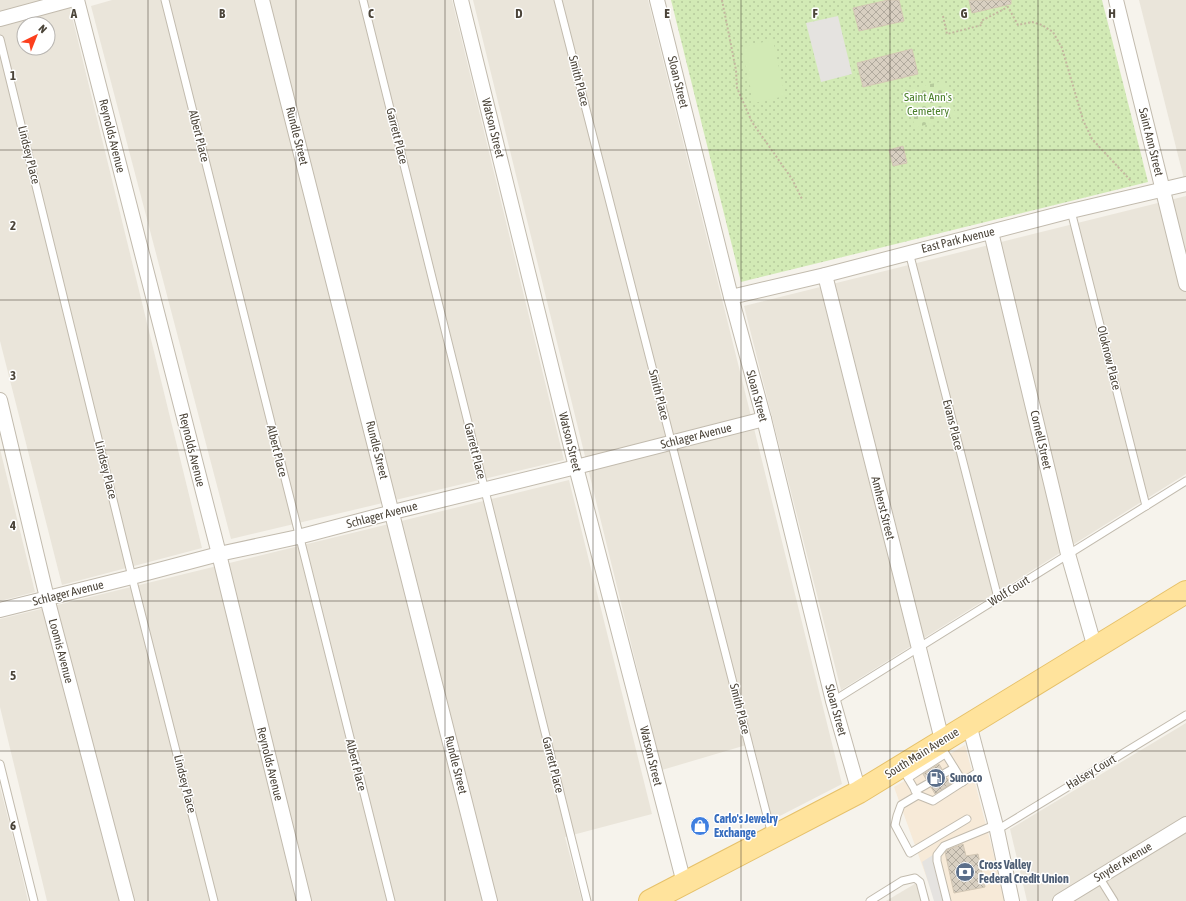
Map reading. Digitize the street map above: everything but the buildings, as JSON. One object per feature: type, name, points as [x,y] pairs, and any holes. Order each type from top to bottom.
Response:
[{"type":"main road","name":"South Main Avenue","points":[[650,901],[859,792],[904,772],[942,746],[969,724],[1186,592]]},
{"type":"street","points":[[0,19],[70,0]]},
{"type":"street","name":"Reynolds Avenue","points":[[77,0],[219,554],[304,901]]},
{"type":"street","name":"Rundle Street","points":[[262,0],[490,901]]},
{"type":"street","name":"Watson Street","points":[[461,0],[576,467],[684,883]]},
{"type":"street","name":"Sloan Street","points":[[657,0],[731,297],[764,419],[833,700],[859,792]]},
{"type":"street","name":"Saint Ann Street","points":[[1116,0],[1186,284]]},
{"type":"street","name":"East Park Avenue","points":[[731,297],[825,275],[1071,211],[1186,184]]},
{"type":"street","name":"Cornell Street","points":[[991,232],[1068,554],[1095,648]]},
{"type":"street","name":"Amherst Street","points":[[825,275],[942,746]]},
{"type":"street","name":"Loomis Avenue","points":[[0,400],[47,598],[127,901]]},
{"type":"street","name":"Schlager Avenue","points":[[0,610],[219,554],[298,537],[484,488],[576,467],[764,419]]},
{"type":"street","points":[[969,724],[996,827],[1012,901]]},
{"type":"street","name":"Snyder Avenue","points":[[1060,901],[1186,824]]},
{"type":"lane","name":"Albert Place","points":[[165,0],[298,537],[391,901]]},
{"type":"lane","name":"Garrett Place","points":[[363,0],[587,901]]},
{"type":"lane","name":"Smith Place","points":[[558,0],[772,837]]},
{"type":"lane","name":"Lindsey Place","points":[[0,39],[132,577],[214,901]]},
{"type":"lane","name":"Oloknow Place","points":[[1071,211],[1146,506]]},
{"type":"lane","name":"Evans Place","points":[[909,252],[998,598]]},
{"type":"lane","name":"Wolf Court","points":[[833,700],[1186,481]]},
{"type":"lane","name":"Halsey Court","points":[[948,901],[937,861],[937,855],[944,846],[996,827],[1186,715]]},
{"type":"lane","points":[[942,746],[963,782]]},
{"type":"lane","points":[[0,764],[34,901]]},
{"type":"lane","points":[[944,773],[954,768]]},
{"type":"lane","points":[[904,772],[917,793],[933,801],[981,770]]},
{"type":"lane","points":[[928,783],[901,805],[897,816],[895,825],[910,853],[966,819]]},
{"type":"lane","points":[[1099,877],[1114,901]]},
{"type":"lane","points":[[870,901],[902,881],[915,878],[920,882],[925,901]]},
{"type":"path","points":[[722,0],[736,70],[737,88],[752,122],[792,179],[802,199]]},
{"type":"path","points":[[943,16],[947,34],[982,25],[981,21],[1008,7],[1018,25],[1032,22],[1053,32],[1062,48],[1083,120],[1092,139],[1132,182]]},
{"type":"shaded area","points":[[0,0],[68,0],[202,548],[62,585],[0,341]]},
{"type":"shaded area","points":[[112,0],[452,0],[564,460],[231,539],[91,6]]},
{"type":"shaded area","points":[[473,0],[648,0],[842,784],[772,820],[753,743],[662,770]]},
{"type":"shaded area","points":[[1139,0],[1186,0],[1186,187]]},
{"type":"shaded area","points":[[838,16],[852,74],[821,82],[806,23]]},
{"type":"shaded area","points":[[1186,196],[1186,474],[841,690],[744,306]]},
{"type":"shaded area","points":[[0,449],[35,592],[0,601]]},
{"type":"shaded area","points":[[569,480],[652,814],[565,837],[582,901],[47,901],[0,707],[0,619]]},
{"type":"shaded area","points":[[1186,723],[1186,901],[1027,901],[1010,829]]},
{"type":"shaded area","points":[[965,745],[1006,901],[935,901],[894,787]]},
{"type":"shaded area","points":[[0,787],[19,861],[28,901],[0,901]]},
{"type":"shaded area","points":[[936,853],[948,901],[934,901],[922,862]]},
{"type":"shaded area","points":[[923,879],[930,901],[886,901]]},
{"type":"green space","points":[[671,0],[1102,0],[1148,182],[741,282]]},
{"type":"green space","points":[[773,40],[785,96],[754,103],[741,47]]},
{"type":"green space","name":"Saint Ann's Cemetery","points":[[944,81],[956,115],[915,128],[905,90]]},
{"type":"place","name":"Sunoco","points":[[936,778]]},
{"type":"place","name":"Carlo's Jewelry Exchange","points":[[700,826]]},
{"type":"place","name":"Cross Valley Federal Credit Union","points":[[965,872]]}]
